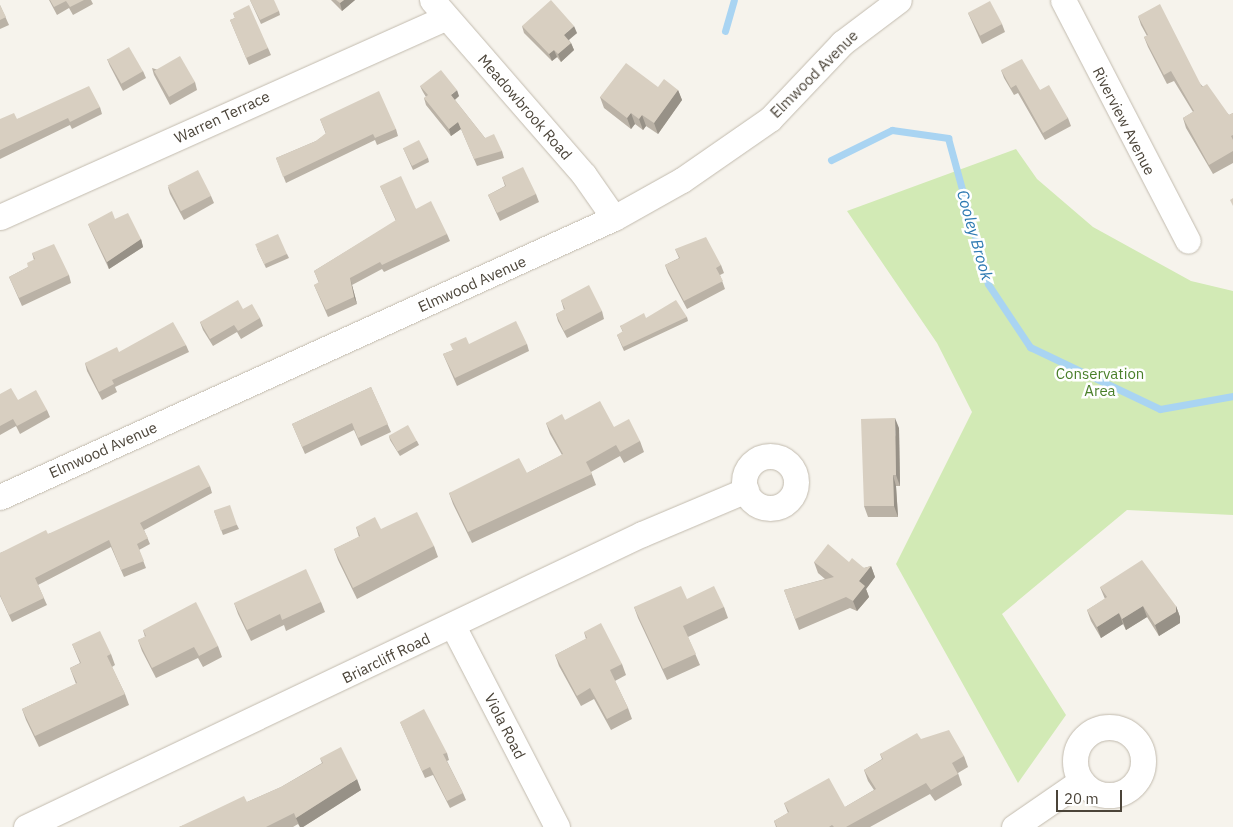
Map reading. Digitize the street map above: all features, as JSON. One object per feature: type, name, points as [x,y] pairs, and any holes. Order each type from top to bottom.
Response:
[{"type":"street","name":"Elmwood Avenue","points":[[0,497],[614,218],[682,180],[770,118],[842,43],[899,0]]},
{"type":"street","name":"Riverview Avenue","points":[[1063,0],[1188,241]]},
{"type":"street","name":"Meadowbrook Road","points":[[438,9],[584,175],[614,218]]},
{"type":"street","name":"Warren Terrace","points":[[0,216],[438,9]]},
{"type":"street","name":"Briarcliff Road","points":[[26,827],[453,626],[642,534],[746,490]]},
{"type":"street","name":"Viola Road","points":[[453,626],[557,827]]},
{"type":"street","points":[[1014,827],[1081,781]]},
{"type":"green space","name":"Conservation Area","points":[[1016,149],[1037,179],[1093,227],[1191,281],[1233,291],[1233,515],[1127,510],[1002,614],[1066,715],[1018,783],[896,564],[972,412],[937,343],[847,211]]},
{"type":"building","points":[[50,0],[84,0],[70,7],[66,1],[54,7]]},
{"type":"building","points":[[250,0],[274,0],[279,11],[260,20]]},
{"type":"building","points":[[551,0],[574,26],[564,35],[571,43],[558,54],[554,50],[549,54],[522,26]]},
{"type":"building","points":[[990,1],[1002,24],[980,36],[968,13]]},
{"type":"building","points":[[1160,4],[1202,87],[1207,84],[1229,115],[1233,113],[1233,135],[1231,136],[1233,151],[1209,165],[1183,118],[1194,111],[1171,71],[1164,75],[1144,37],[1148,35],[1138,16]]},
{"type":"building","points":[[0,5],[6,17],[0,20]]},
{"type":"building","points":[[249,5],[268,48],[246,58],[230,20],[235,18],[233,13]]},
{"type":"building","points":[[129,47],[143,71],[121,84],[107,60]]},
{"type":"building","points":[[180,56],[195,82],[169,97],[154,71]]},
{"type":"building","points":[[1022,59],[1040,90],[1049,85],[1068,118],[1043,133],[1016,85],[1011,88],[1001,70]]},
{"type":"building","points":[[626,63],[658,87],[664,79],[678,90],[654,123],[642,115],[639,119],[631,113],[627,118],[600,97]]},
{"type":"building","points":[[441,70],[457,90],[451,95],[485,138],[494,134],[502,151],[474,159],[458,122],[449,129],[424,98],[428,95],[420,86]]},
{"type":"building","points":[[89,86],[100,107],[70,122],[68,118],[0,150],[0,119],[14,113],[17,119]]},
{"type":"building","points":[[379,91],[396,129],[375,138],[373,134],[283,177],[276,158],[316,141],[326,133],[320,119]]},
{"type":"building","points":[[419,140],[428,158],[412,166],[403,148]]},
{"type":"building","points":[[523,167],[536,194],[497,213],[488,195],[506,186],[502,177]]},
{"type":"building","points":[[198,170],[211,196],[181,211],[168,185]]},
{"type":"building","points":[[401,176],[416,209],[431,201],[447,234],[382,265],[380,262],[350,278],[354,297],[326,310],[314,285],[319,282],[314,271],[396,220],[380,186]]},
{"type":"building","points":[[112,211],[115,219],[128,213],[141,239],[107,262],[88,224]]},
{"type":"building","points":[[278,234],[287,254],[264,264],[255,244]]},
{"type":"building","points":[[706,237],[721,265],[716,268],[723,281],[684,301],[665,265],[680,258],[675,249]]},
{"type":"building","points":[[54,244],[69,275],[19,298],[9,277],[28,267],[27,263],[35,259],[32,253]]},
{"type":"building","points":[[589,285],[602,311],[564,331],[556,314],[565,309],[561,300]]},
{"type":"building","points":[[238,300],[243,309],[252,304],[260,318],[238,331],[234,325],[210,339],[200,322]]},
{"type":"building","points":[[676,300],[687,317],[623,347],[617,335],[623,331],[620,326],[644,313],[646,318]]},
{"type":"building","points":[[516,321],[527,344],[455,378],[443,354],[453,350],[450,344],[466,337],[469,344]]},
{"type":"building","points":[[173,322],[186,345],[112,380],[114,384],[99,392],[85,363],[117,347],[119,352]]},
{"type":"building","points":[[371,387],[388,424],[358,438],[352,423],[302,447],[292,424]]},
{"type":"building","points":[[11,388],[18,400],[36,390],[47,410],[17,426],[13,419],[0,426],[0,394]]},
{"type":"building","points":[[600,401],[614,427],[629,419],[640,441],[620,452],[616,445],[586,462],[592,474],[468,532],[449,493],[519,458],[527,473],[563,454],[546,423],[562,414],[565,420]]},
{"type":"building","points":[[895,418],[896,475],[893,475],[894,506],[864,506],[861,419]]},
{"type":"building","points":[[408,425],[417,441],[397,451],[389,436]]},
{"type":"building","points":[[199,465],[210,486],[140,523],[148,538],[137,544],[144,561],[121,570],[109,540],[35,578],[44,598],[9,615],[0,595],[0,553],[46,530],[48,534]]},
{"type":"building","points":[[230,505],[237,525],[221,530],[214,511]]},
{"type":"building","points":[[417,512],[434,546],[353,588],[334,549],[360,536],[356,527],[375,517],[381,529]]},
{"type":"building","points":[[828,544],[849,562],[852,558],[864,568],[871,566],[859,581],[865,586],[853,601],[846,597],[795,619],[784,590],[834,577],[814,562]]},
{"type":"building","points":[[1142,560],[1176,606],[1176,612],[1155,625],[1143,606],[1122,619],[1119,613],[1097,627],[1087,610],[1107,597],[1100,587]]},
{"type":"building","points":[[306,569],[321,602],[282,620],[280,614],[247,630],[234,603]]},
{"type":"building","points":[[681,586],[687,599],[714,586],[724,607],[683,626],[696,654],[663,669],[634,607]]},
{"type":"building","points":[[196,602],[218,646],[199,656],[194,647],[152,668],[138,640],[146,636],[143,630]]},
{"type":"building","points":[[601,623],[622,664],[610,670],[628,708],[607,719],[590,688],[577,696],[555,655],[587,638],[584,632]]},
{"type":"building","points":[[100,631],[111,654],[107,656],[125,694],[35,736],[22,709],[77,683],[70,668],[81,663],[72,644]]},
{"type":"building","points":[[424,709],[447,753],[443,754],[463,793],[447,801],[430,767],[422,771],[400,722]]},
{"type":"building","points":[[949,730],[964,756],[952,763],[958,774],[931,790],[926,783],[846,827],[834,827],[832,825],[829,827],[777,827],[774,821],[789,812],[784,803],[829,778],[845,807],[876,789],[864,770],[883,759],[880,754],[917,733],[921,739]]},
{"type":"building","points":[[341,747],[357,779],[296,818],[294,813],[266,827],[179,827],[244,796],[247,802],[281,787],[323,763],[320,758]]},
{"type":"waterway","name":"Cooley Brook","points":[[725,31],[734,0]]},
{"type":"waterway","name":"Cooley Brook","points":[[831,160],[892,130],[948,138],[988,284],[1030,347],[1160,409],[1233,396]]}]
